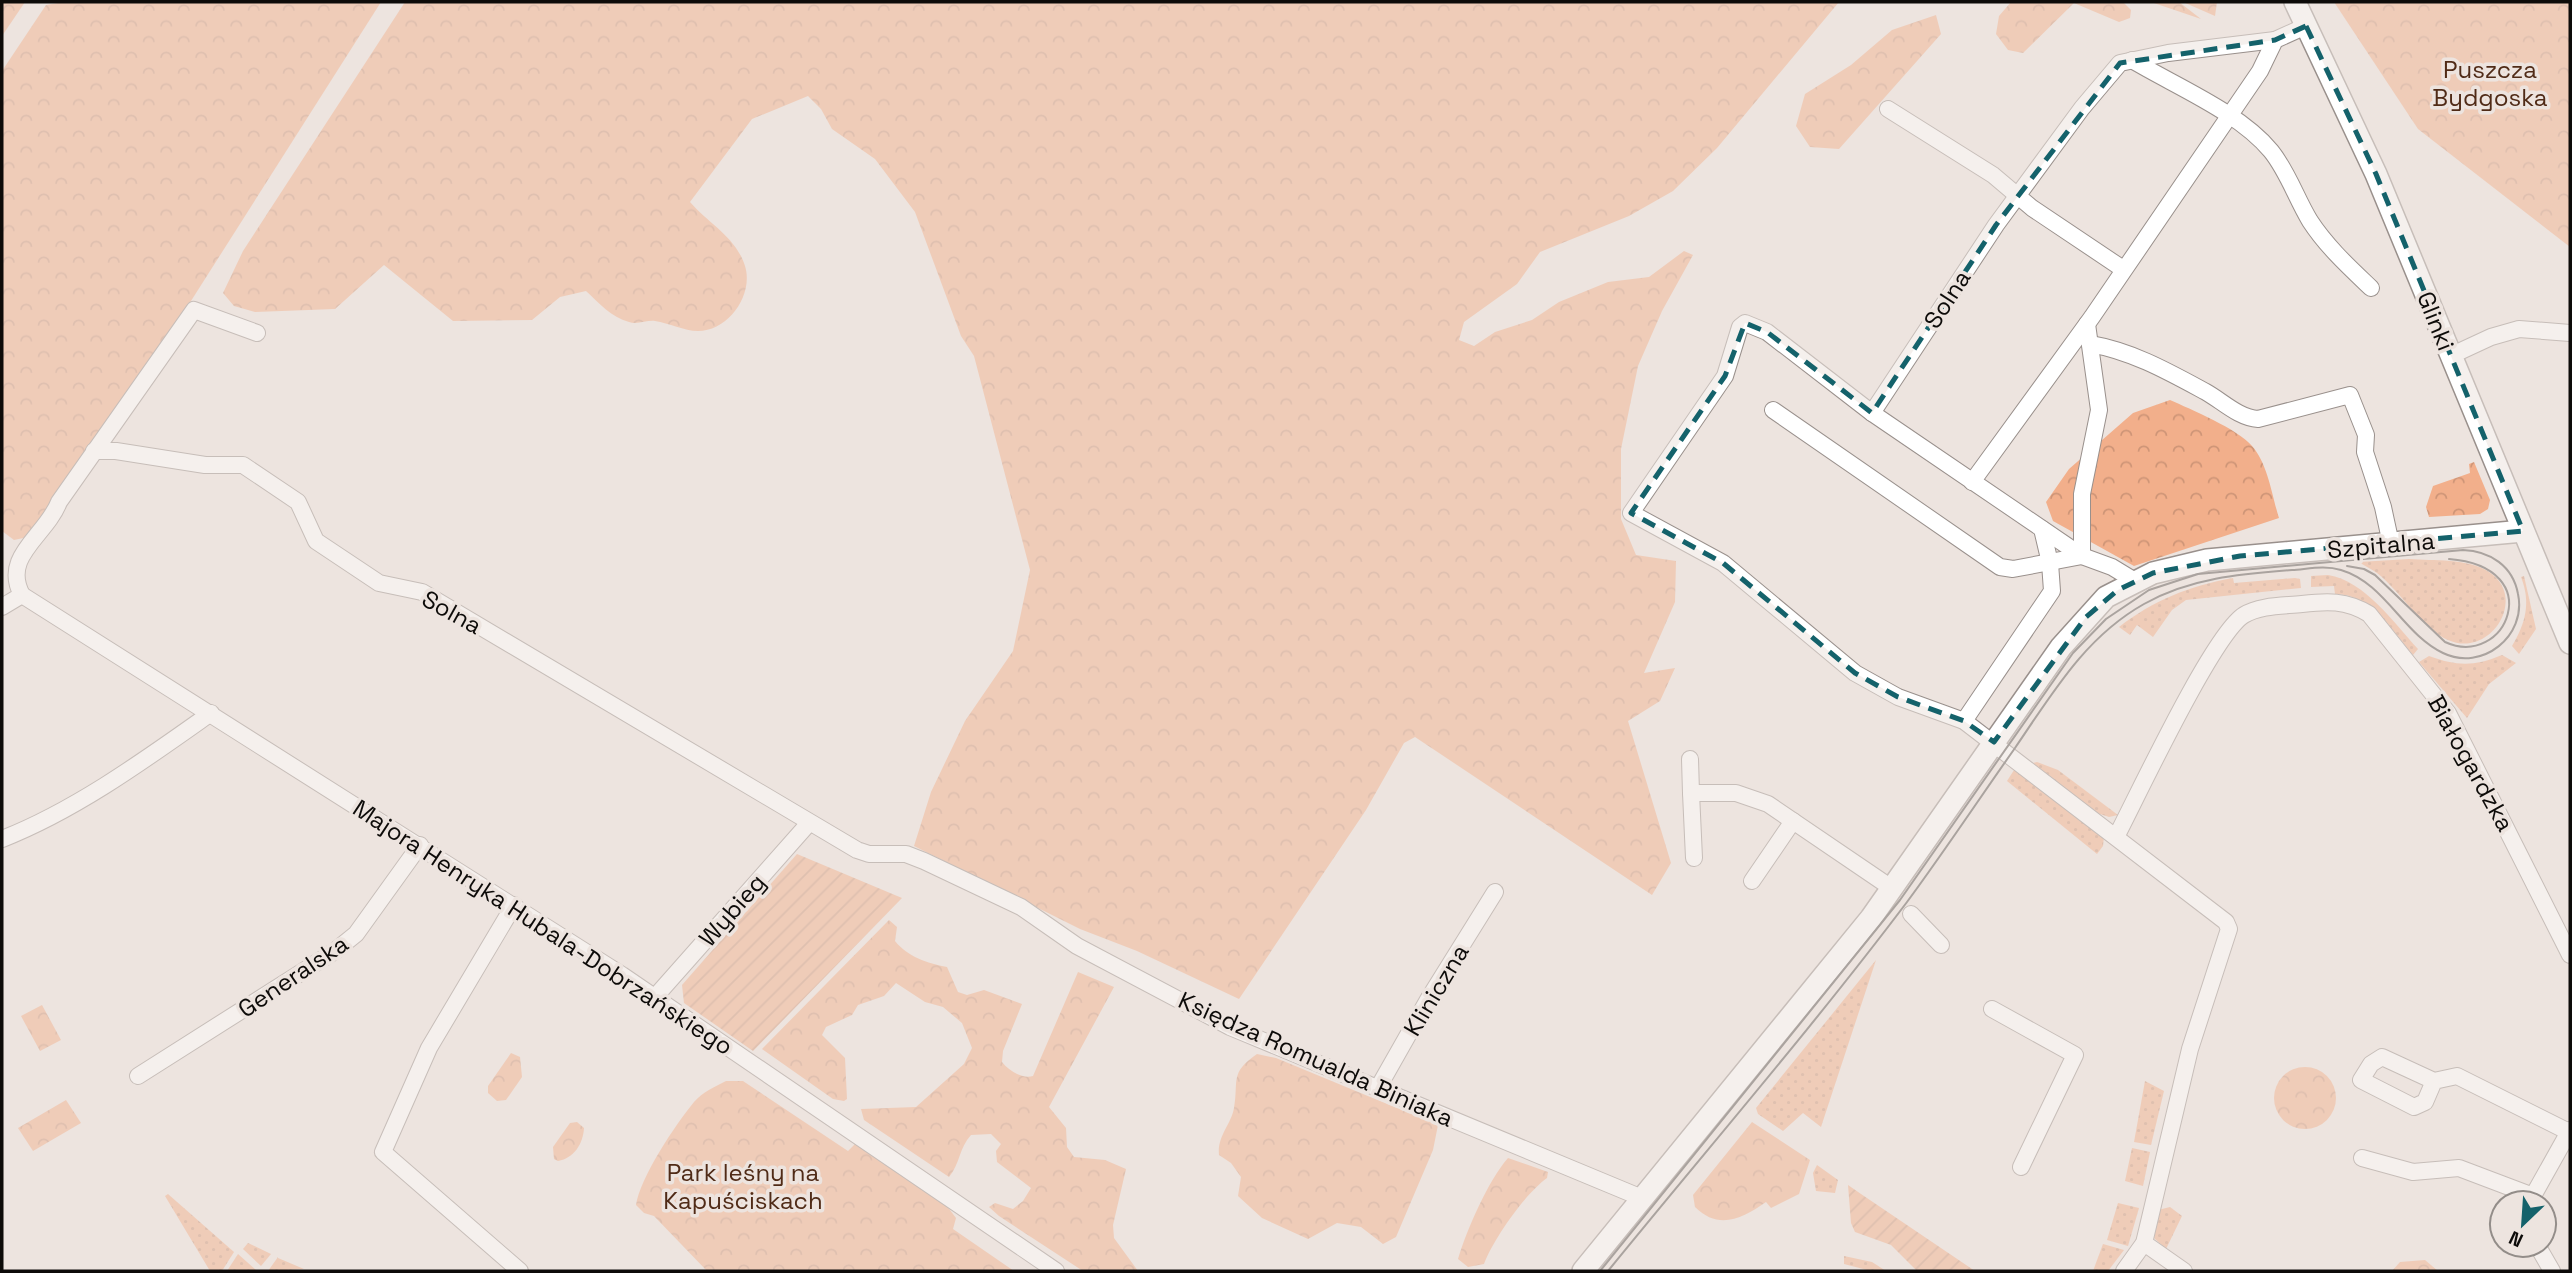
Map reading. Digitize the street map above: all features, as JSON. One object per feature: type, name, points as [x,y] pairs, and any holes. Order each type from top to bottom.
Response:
[{"type":"street","name":"Glinki","points":[[2295,2],[2376,174],[2570,643]]},
{"type":"street","name":"Solna","points":[[1872,413],[2018,195],[2120,63],[2168,53],[2275,40],[2306,26]]},
{"type":"street","points":[[1972,482],[2087,324],[2260,71],[2275,40]]},
{"type":"street","points":[[2132,61],[2229,116],[2270,150],[2331,249],[2371,288]]},
{"type":"street","points":[[1888,109],[1993,176],[2032,208],[2123,269]]},
{"type":"street","points":[[2,607],[22,595],[16,579],[17,562],[53,516],[58,502],[194,310],[257,333]]},
{"type":"street","points":[[2124,1271],[2144,1243],[2190,1049],[2229,929],[2210,907],[1964,721],[1898,697],[1855,673],[1723,564],[1631,513],[1725,376],[1740,327],[1745,323],[1767,332],[1872,413],[2082,556],[2112,567],[2135,580]]},
{"type":"street","points":[[2082,556],[2082,494],[2099,410],[2087,324]]},
{"type":"street","points":[[2450,356],[2491,337],[2519,329],[2570,333]]},
{"type":"street","points":[[2090,344],[2152,363],[2232,407],[2245,418],[2258,419],[2350,395],[2366,435],[2365,452],[2383,507],[2391,544]]},
{"type":"street","points":[[1773,410],[2000,567],[2013,569],[2082,556]]},
{"type":"street","name":"Solna","points":[[94,451],[116,451],[183,463],[243,465],[299,502],[316,541],[379,583],[422,592],[809,823]]},
{"type":"street","points":[[1964,721],[2052,591],[2050,563],[2042,529]]},
{"type":"street","name":"Szpitalna","points":[[1642,1198],[1893,888],[2080,623],[2106,597],[2135,580],[2172,567],[2240,556],[2523,531]]},
{"type":"street","name":"Majora Henryka Hubala-Dobrzańskiego","points":[[22,595],[420,845],[655,997],[1056,1271]]},
{"type":"street","name":"Białogardzka","points":[[2116,837],[2198,682],[2232,624],[2258,609],[2329,601],[2350,604],[2369,614],[2448,713],[2564,930],[2570,955]]},
{"type":"street","points":[[2,839],[37,825],[155,753],[211,713]]},
{"type":"street","points":[[1690,759],[1693,858]]},
{"type":"street","points":[[1691,793],[1736,793],[1755,797],[1893,888]]},
{"type":"street","points":[[1752,881],[1793,821]]},
{"type":"street","name":"Wybieg","points":[[655,997],[809,823]]},
{"type":"street","name":"Księdza Romualda Biniaka","points":[[809,823],[857,850],[882,855],[906,855],[924,861],[1021,907],[1077,946],[1230,1027],[1642,1198]]},
{"type":"street","name":"Generalska","points":[[138,1076],[335,951],[356,934],[420,845]]},
{"type":"street","name":"Kliniczna","points":[[1378,1088],[1429,998],[1495,892]]},
{"type":"street","points":[[514,905],[429,1048],[383,1152],[520,1271]]},
{"type":"street","points":[[1911,914],[1941,945]]},
{"type":"street","points":[[1992,1009],[2075,1055],[2021,1167]]},
{"type":"street","points":[[2434,1081],[2456,1076],[2569,1131],[2539,1189]]},
{"type":"street","points":[[2362,1158],[2413,1172],[2459,1168],[2510,1189]]},
{"type":"street","points":[[1583,1271],[1642,1198]]},
{"type":"street","points":[[2144,1243],[2184,1271]]},
{"type":"highlighted area","points":[[2306,26],[2376,174],[2523,531],[2240,556],[2153,573],[2118,590],[2086,617],[1994,742],[1964,721],[1898,697],[1855,673],[1723,563],[1631,513],[1725,376],[1745,323],[1767,332],[1872,413],[1996,225],[2120,63],[2275,40]]},
{"type":"green space","points":[[2,2],[25,2],[2,36]]},
{"type":"green space","points":[[64,2],[381,2],[177,323],[28,537],[14,540],[2,531],[2,71],[46,5]]},
{"type":"green space","points":[[405,2],[1839,2],[1717,148],[1673,191],[1629,216],[1540,252],[1517,284],[1464,322],[1459,340],[1474,346],[1495,332],[1532,320],[1559,302],[1608,282],[1649,277],[1684,251],[1693,255],[1662,311],[1638,366],[1621,449],[1621,519],[1636,555],[1676,561],[1675,602],[1644,673],[1675,668],[1660,701],[1628,721],[1671,863],[1652,895],[1415,737],[1404,743],[1366,810],[1239,999],[1137,951],[1080,929],[914,846],[931,792],[965,721],[1013,651],[1030,570],[974,356],[961,336],[915,212],[875,159],[832,129],[821,109],[808,96],[752,119],[690,202],[735,247],[745,266],[747,277],[746,288],[736,309],[719,325],[709,329],[693,331],[655,321],[629,322],[611,313],[586,291],[560,297],[532,320],[453,321],[384,265],[335,309],[255,312],[234,306],[223,293],[243,251]]},
{"type":"green space","points":[[2011,2],[2123,2],[2131,10],[2130,18],[2119,22],[2074,3],[2023,53],[2008,50],[1996,34],[1999,16]]},
{"type":"green space","points":[[2151,2],[2179,2],[2201,19]]},
{"type":"green space","points":[[2183,2],[2217,2],[2215,16]]},
{"type":"green space","name":"Puszcza Bydgoska","points":[[2334,2],[2570,2],[2570,247],[2418,129]]},
{"type":"green space","points":[[1936,15],[1941,34],[1839,149],[1810,147],[1796,126],[1805,94],[1851,65],[1892,30]]},
{"type":"green space","points":[[2170,400],[2225,426],[2252,446],[2266,471],[2279,518],[2134,566],[2053,521],[2046,502],[2069,469],[2133,413]]},
{"type":"green space","points":[[2474,462],[2490,500],[2488,509],[2480,514],[2429,517],[2426,507],[2433,486],[2470,473],[2469,464]]},
{"type":"green space","points":[[2409,559],[2461,562],[2489,572],[2500,583],[2505,596],[2505,610],[2499,623],[2490,634],[2478,641],[2463,644],[2448,640],[2421,619],[2377,573],[2359,562]]},
{"type":"green space","points":[[2328,575],[2354,585],[2378,604],[2418,649],[2413,655],[2389,625],[2370,607],[2359,600],[2335,594],[2334,586],[2311,587],[2311,576]]},
{"type":"green space","points":[[2524,576],[2536,629],[2519,654],[2512,646],[2526,612],[2526,595],[2521,577]]},
{"type":"green space","points":[[2233,578],[2234,583],[2295,578],[2300,579],[2301,588],[2186,600],[2172,610],[2153,637],[2137,625],[2130,635],[2119,627],[2145,609],[2173,595]]},
{"type":"green space","points":[[2502,655],[2516,663],[2489,684],[2467,718],[2419,662],[2429,656],[2448,662],[2474,663]]},
{"type":"green space","points":[[2033,763],[2058,770],[2118,815],[2109,817],[2097,813]]},
{"type":"green space","points":[[2016,767],[2104,836],[2103,846],[2097,854],[2007,781]]},
{"type":"green space","points":[[797,854],[902,898],[753,1051],[684,1003],[682,985]]},
{"type":"green space","points":[[889,920],[897,927],[895,941],[900,947],[918,959],[947,967],[958,992],[967,995],[984,990],[1022,1004],[1003,1051],[1002,1062],[1020,1075],[1033,1076],[1078,972],[1114,987],[1049,1107],[1066,1128],[1067,1147],[1074,1157],[1105,1160],[1126,1169],[1113,1225],[1114,1238],[1138,1271],[1083,1271],[989,1207],[995,1203],[1013,1209],[1023,1201],[1031,1188],[997,1162],[996,1151],[1001,1144],[991,1134],[971,1135],[949,1177],[864,1120],[861,1109],[916,1107],[964,1064],[972,1048],[962,1023],[943,1007],[925,1002],[896,983],[884,996],[858,1005],[852,1015],[826,1027],[822,1035],[845,1058],[847,1099],[844,1101],[833,1099],[762,1049]]},
{"type":"green space","points":[[1876,960],[1821,1127],[1803,1113],[1783,1131],[1758,1114],[1756,1108]]},
{"type":"green space","points":[[42,1005],[61,1040],[40,1051],[21,1016]]},
{"type":"green space","points":[[511,1053],[520,1057],[522,1077],[506,1100],[497,1101],[488,1093],[488,1086]]},
{"type":"green space","points":[[1257,1054],[1276,1058],[1438,1125],[1433,1150],[1396,1237],[1383,1244],[1361,1227],[1337,1223],[1308,1239],[1262,1218],[1238,1196],[1241,1177],[1231,1163],[1219,1155],[1219,1148],[1232,1114],[1239,1072]]},
{"type":"green space","points":[[2305,1067],[2327,1076],[2336,1098],[2327,1120],[2305,1129],[2283,1120],[2274,1098],[2283,1076]]},
{"type":"green space","name":"Park leśny na Kapuściskach","points":[[726,1081],[743,1081],[848,1151],[855,1144],[947,1206],[956,1218],[953,1229],[1014,1271],[707,1271],[654,1216],[644,1213],[636,1205],[651,1167],[686,1112],[701,1095]]},
{"type":"green space","points":[[2145,1081],[2164,1091],[2151,1145],[2134,1142]]},
{"type":"green space","points":[[66,1100],[81,1123],[33,1151],[18,1128]]},
{"type":"green space","points":[[577,1122],[584,1128],[580,1145],[569,1157],[558,1161],[554,1159],[553,1147],[570,1123]]},
{"type":"green space","points":[[1752,1122],[1810,1160],[1799,1194],[1771,1208],[1766,1202],[1740,1217],[1713,1219],[1695,1207],[1693,1195]]},
{"type":"green space","points":[[2132,1148],[2150,1152],[2143,1186],[2125,1181]]},
{"type":"green space","points":[[1508,1158],[1548,1172],[1547,1178],[1511,1217],[1484,1264],[1468,1267],[1458,1259],[1462,1247],[1486,1192]]},
{"type":"green space","points":[[1817,1165],[1838,1180],[1835,1193],[1816,1191],[1813,1173]]},
{"type":"green space","points":[[1848,1185],[1975,1271],[1917,1271],[1891,1245],[1855,1232],[1851,1223]]},
{"type":"green space","points":[[168,1194],[234,1252],[222,1271],[210,1271],[165,1196]]},
{"type":"green space","points":[[2118,1203],[2139,1208],[2128,1246],[2107,1240]]},
{"type":"green space","points":[[2170,1207],[2182,1216],[2166,1249],[2154,1238],[2158,1210]]},
{"type":"green space","points":[[248,1243],[271,1254],[261,1266],[243,1249]]},
{"type":"green space","points":[[2103,1244],[2124,1250],[2108,1271],[2093,1271]]},
{"type":"green space","points":[[238,1254],[257,1271],[227,1271]]},
{"type":"green space","points":[[1844,1256],[1872,1262],[1886,1271],[1871,1271],[1844,1264]]},
{"type":"green space","points":[[278,1258],[304,1269],[268,1271]]},
{"type":"green space","points":[[2425,1260],[2438,1271],[2392,1271],[2400,1262]]},
{"type":"tram line","points":[[1600,1271],[1900,900],[2073,653],[2106,619],[2149,590],[2198,574],[2463,550],[2482,553],[2506,568],[2518,594],[2516,624],[2509,636],[2498,646],[2486,654],[2472,658],[2458,658],[2429,645],[2370,586],[2341,570],[2329,568],[2253,573],[2197,583],[2161,595],[2123,617],[2071,668],[1871,949],[1608,1271]]},
{"type":"tram line","points":[[2347,566],[2364,569],[2375,575],[2445,642],[2467,647],[2486,642],[2500,630],[2508,614],[2508,596],[2500,579],[2480,566],[2449,559]]}]
